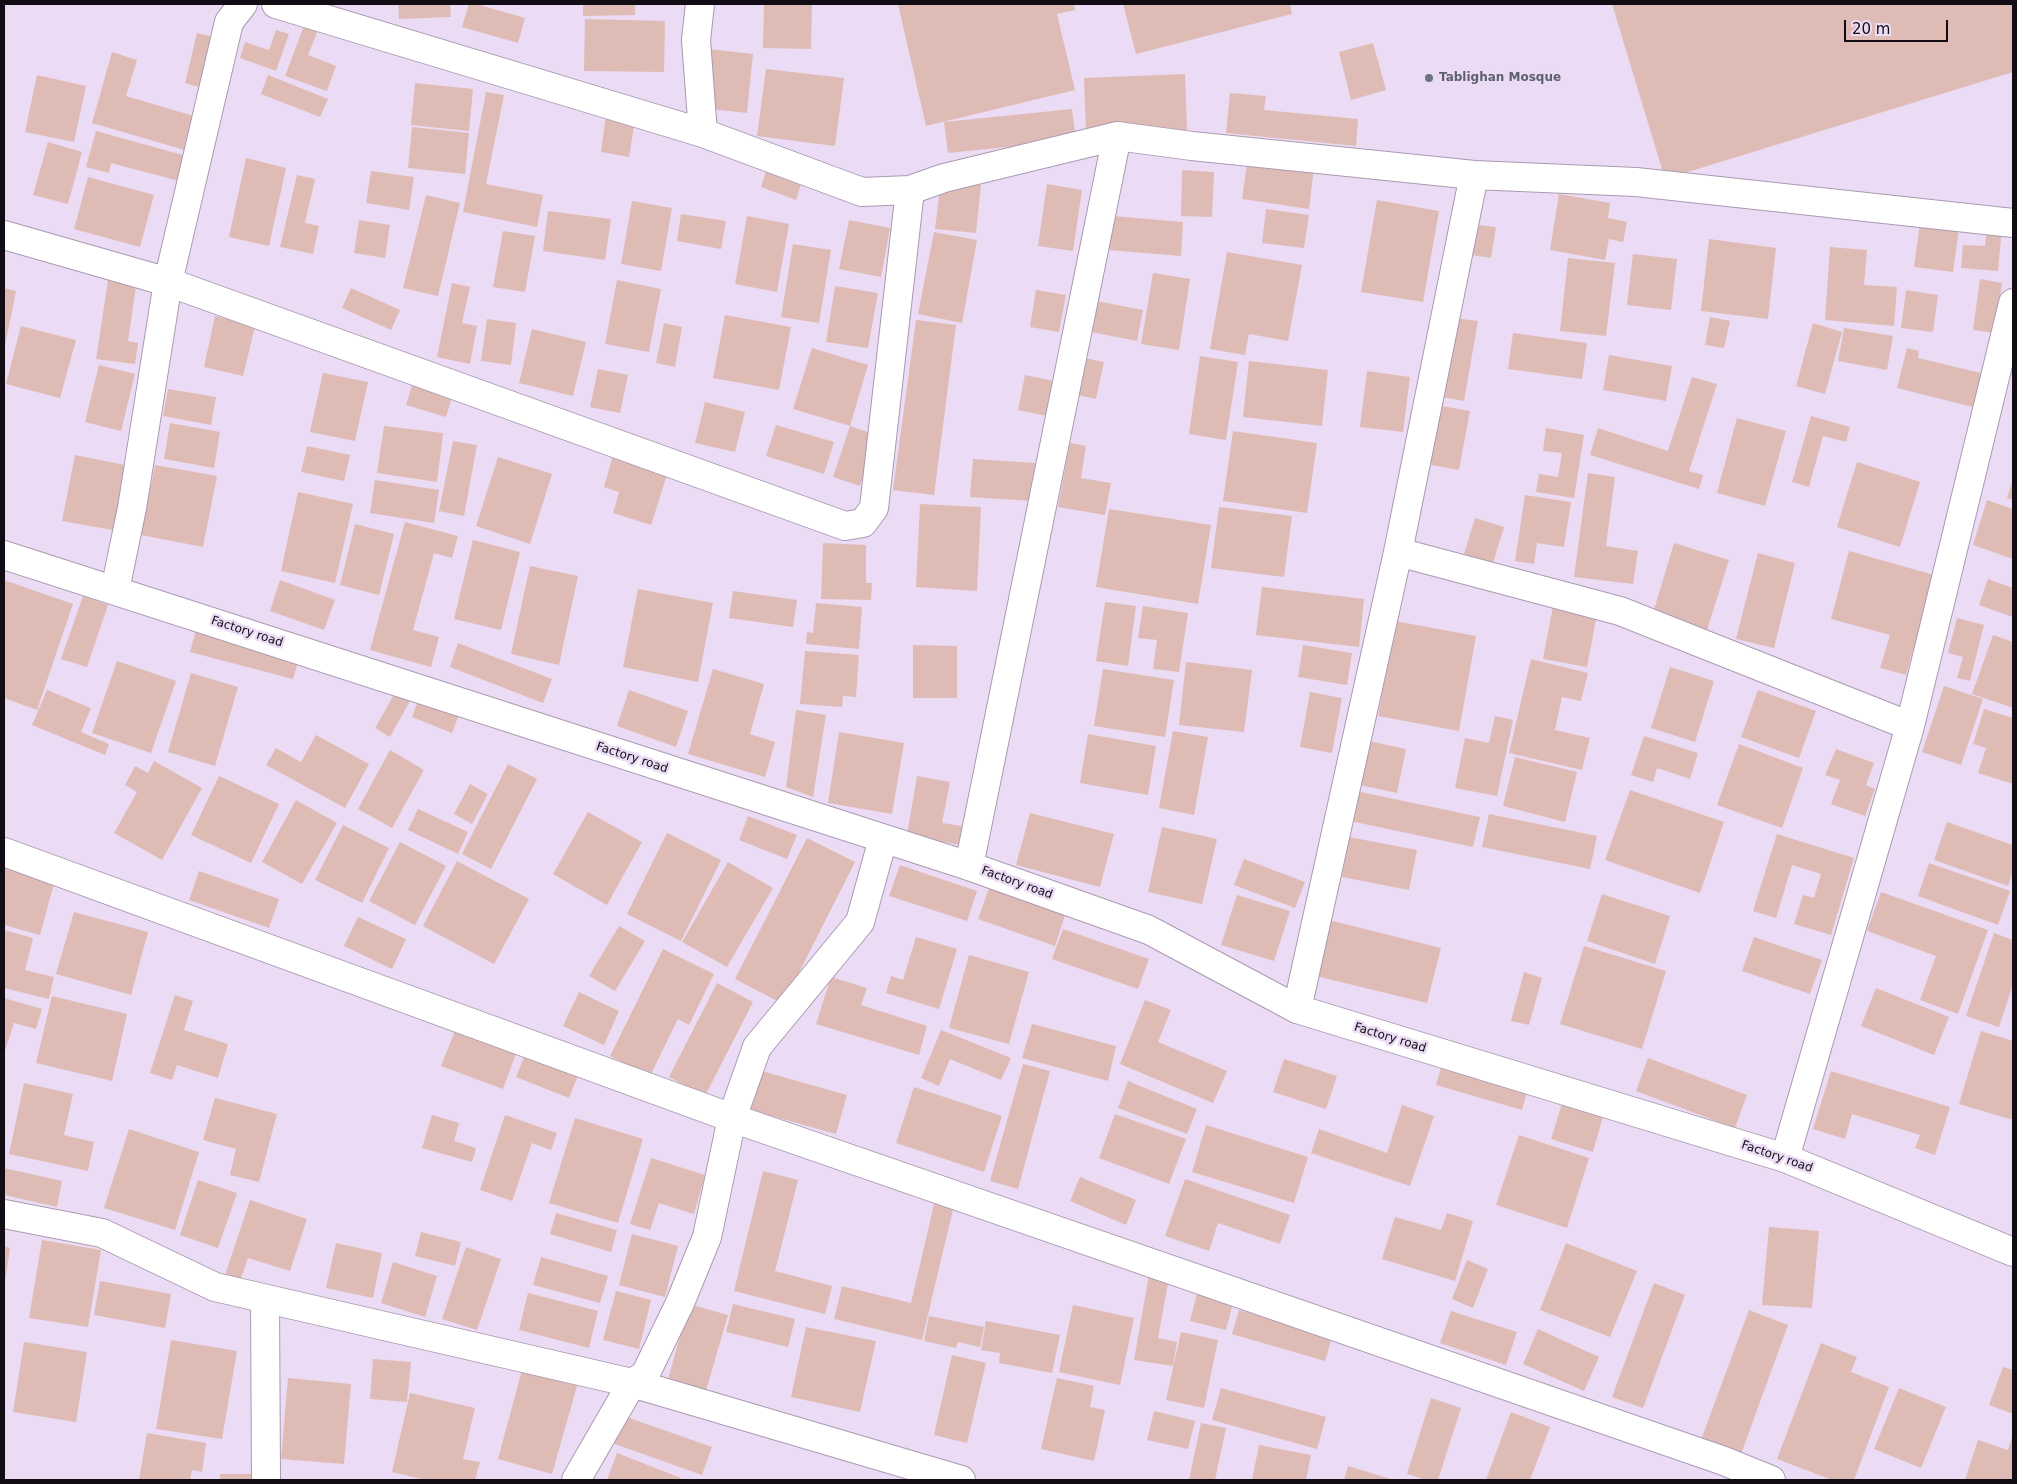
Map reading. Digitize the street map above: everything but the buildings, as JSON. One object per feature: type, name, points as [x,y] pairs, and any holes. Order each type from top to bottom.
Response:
[{"type":"street","points":[[115,590],[132,508],[168,282],[229,22],[243,4]]},
{"type":"street","points":[[276,4],[703,133],[862,192],[910,190],[944,178],[1117,136],[1192,146],[1474,175],[1636,182],[2013,223]]},
{"type":"street","points":[[700,4],[696,40],[703,133]]},
{"type":"street","points":[[968,866],[1117,136]]},
{"type":"street","points":[[1297,1009],[1398,552],[1474,175]]},
{"type":"street","points":[[4,236],[168,282],[845,526],[863,523],[874,508],[910,190]]},
{"type":"street","points":[[1785,1158],[1910,726],[2013,303]]},
{"type":"street","points":[[1398,552],[1620,611],[1910,726]]},
{"type":"street","name":"Factory road","points":[[4,555],[968,866],[1149,930],[1297,1009],[1785,1158],[2013,1252]]},
{"type":"street","points":[[576,1480],[632,1383],[645,1375],[680,1303],[707,1236],[732,1118],[756,1047],[860,922],[882,839]]},
{"type":"street","points":[[4,852],[732,1118],[1721,1471],[1771,1480]]},
{"type":"street","points":[[4,1214],[102,1233],[215,1287],[632,1383],[961,1480]]},
{"type":"street","points":[[265,1299],[266,1480]]},
{"type":"place","name":"Tablighan Mosque","points":[[1429,78]]}]
